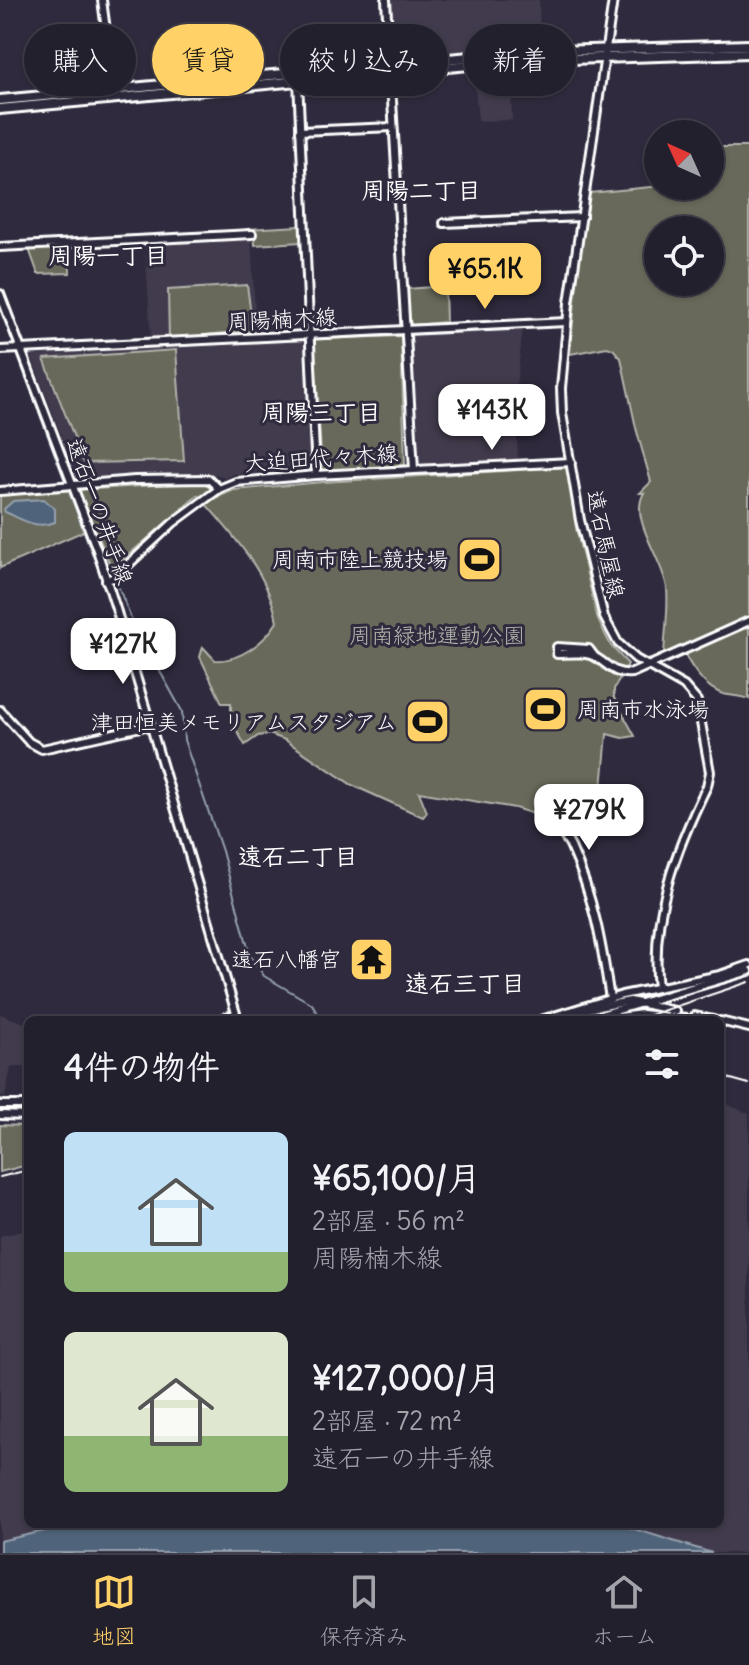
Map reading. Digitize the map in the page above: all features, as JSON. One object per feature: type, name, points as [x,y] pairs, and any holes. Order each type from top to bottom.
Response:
[{"type":"highway","points":[[448,63],[749,45]]},
{"type":"highway","points":[[607,53],[749,53]]},
{"type":"highway","points":[[0,100],[280,76]]},
{"type":"highway","points":[[0,109],[280,82]]},
{"type":"street","points":[[102,0],[105,24]]},
{"type":"street","points":[[386,0],[387,24]]},
{"type":"street","name":"遠石馬屋線","points":[[613,0],[567,322],[562,413],[580,520],[604,617],[618,643],[649,667],[684,686],[697,701],[710,772],[666,888],[655,954],[660,999]]},
{"type":"street","points":[[299,96],[316,475]]},
{"type":"street","points":[[391,96],[414,470]]},
{"type":"street","points":[[300,131],[393,127]]},
{"type":"street","points":[[444,223],[582,217]]},
{"type":"street","points":[[0,247],[252,234]]},
{"type":"street","name":"遠石一の井手線","points":[[0,294],[17,349],[72,485],[106,581],[237,1016]]},
{"type":"street","name":"周陽楠木線","points":[[0,350],[567,322]]},
{"type":"street","name":"大迫田代々木線","points":[[106,581],[116,576],[173,523],[219,489],[236,482],[571,462]]},
{"type":"street","points":[[0,491],[135,480],[209,479],[219,489]]},
{"type":"street","points":[[595,657],[581,653],[557,654],[557,647],[589,649],[610,669],[621,674],[649,667],[749,621]]},
{"type":"street","points":[[0,710],[29,742],[42,749],[150,725]]},
{"type":"street","points":[[538,803],[543,818],[570,844],[597,919],[610,999]]},
{"type":"street","points":[[553,1016],[749,965]]},
{"type":"street","points":[[603,1016],[749,971]]},
{"type":"street","points":[[660,999],[675,1011]]},
{"type":"street","points":[[565,1012],[583,1012],[630,1001],[697,1016]]},
{"type":"street","points":[[625,1016],[660,1016]]},
{"type":"street","points":[[724,1023],[749,1028]]},
{"type":"street","points":[[0,1105],[24,1105]]},
{"type":"street","points":[[0,1115],[24,1116]]},
{"type":"shaded area","points":[[390,0],[539,0],[540,24],[464,24],[464,53],[448,54],[448,24],[392,24]]},
{"type":"shaded area","points":[[476,96],[511,96],[512,120],[478,121]]},
{"type":"shaded area","points":[[251,235],[256,333],[151,340],[145,242]]},
{"type":"shaded area","points":[[523,329],[515,395],[518,459],[418,464],[408,332]]},
{"type":"shaded area","points":[[308,339],[311,469],[234,474],[225,478],[215,474],[78,480],[31,355]]},
{"type":"shaded area","points":[[0,1014],[24,1023],[24,1067],[11,1067],[5,1097],[0,1096]]},
{"type":"shaded area","points":[[724,1103],[749,1114],[749,1553],[712,1553],[632,1528],[724,1528]]},
{"type":"shaded area","points":[[24,1231],[24,1528],[61,1528],[0,1542],[0,1236]]},
{"type":"green space","points":[[724,147],[749,147],[749,699],[723,694],[710,687],[694,670],[683,651],[664,660],[667,589],[640,515],[644,493],[640,493],[651,482],[621,358],[607,347],[570,354],[578,270],[590,193],[644,188],[644,200],[724,200]]},
{"type":"green space","points":[[300,226],[301,242],[255,245],[254,232],[247,232],[247,229]]},
{"type":"green space","points":[[69,247],[70,273],[38,274],[29,249]]},
{"type":"green space","points":[[247,285],[253,330],[169,339],[168,290]]},
{"type":"green space","points":[[445,286],[446,322],[413,325],[409,322],[407,289]]},
{"type":"green space","points":[[401,336],[405,465],[322,471],[314,339]]},
{"type":"green space","points":[[176,350],[184,461],[84,463],[44,359]]},
{"type":"green space","name":"周南緑地運動公園","points":[[567,467],[576,528],[598,620],[611,646],[628,664],[614,689],[614,698],[635,736],[623,738],[607,734],[601,799],[579,794],[570,842],[546,818],[515,808],[419,792],[427,812],[423,817],[352,785],[285,740],[269,734],[258,736],[245,745],[231,720],[231,703],[222,703],[200,657],[203,647],[215,660],[242,654],[266,637],[277,622],[273,604],[257,570],[235,538],[198,495],[112,569],[79,490],[204,482],[218,497],[234,490],[323,482]]},
{"type":"green space","points":[[69,487],[84,531],[0,568],[0,495]]},
{"type":"green space","points":[[0,1125],[24,1126],[24,1166],[0,1172]]},
{"type":"water","points":[[44,499],[55,509],[55,522],[35,524],[4,509],[13,501]]},
{"type":"water","points":[[57,1528],[631,1528],[712,1553],[0,1553],[0,1541]]},
{"type":"waterway","points":[[0,309],[14,345]]},
{"type":"waterway","points":[[16,351],[101,577],[105,579]]},
{"type":"waterway","points":[[111,581],[117,583],[132,621],[182,711],[184,740],[222,851],[250,955],[264,976],[312,1004],[320,1016]]},
{"type":"railway","points":[[647,1016],[749,982]]},
{"type":"railway","points":[[724,1077],[749,1084]]},
{"type":"railway","points":[[0,1177],[24,1171]]},
{"type":"place","name":"周南市陸上競技場","points":[[479,559]]},
{"type":"place","name":"周南市水泳場","points":[[546,709]]},
{"type":"place","name":"津田恒美メモリアムスタジアム","points":[[428,722]]},
{"type":"place","name":"遠石八幡宮","points":[[372,959]]},
{"type":"district","name":"周陽二丁目","points":[[421,191]]},
{"type":"district","name":"周陽一丁目","points":[[108,256]]},
{"type":"district","name":"周陽三丁目","points":[[321,413]]},
{"type":"district","name":"遠石二丁目","points":[[298,857]]},
{"type":"district","name":"遠石三丁目","points":[[465,984]]}]
